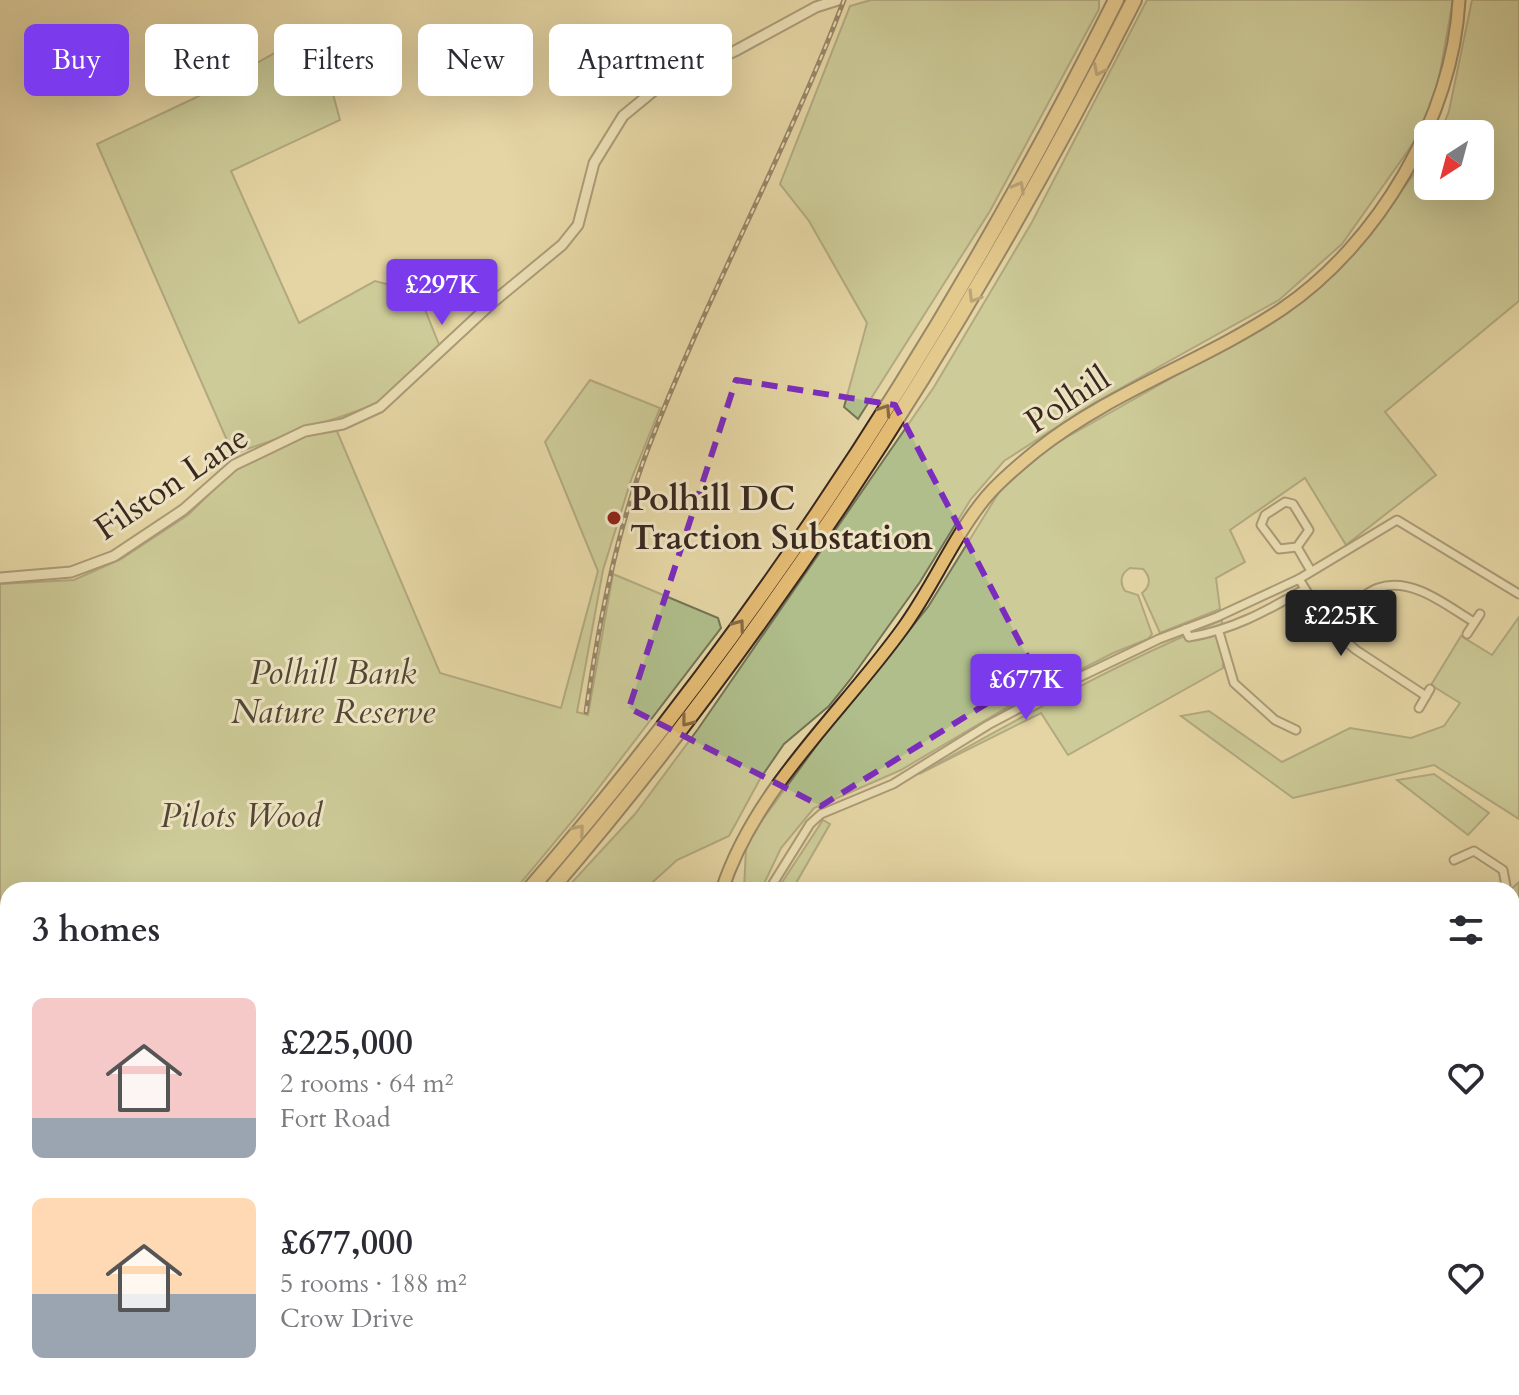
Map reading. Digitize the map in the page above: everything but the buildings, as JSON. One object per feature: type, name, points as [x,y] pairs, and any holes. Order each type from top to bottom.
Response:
[{"type":"highway","points":[[535,882],[702,675],[851,464],[993,232],[1116,0]]},
{"type":"highway","points":[[556,882],[724,672],[876,454],[1021,216],[1134,0]]},
{"type":"main road","name":"Polhill","points":[[725,882],[737,853],[767,801],[903,628],[987,497],[1037,451],[1101,407],[1281,309],[1336,266],[1406,170],[1434,120],[1452,56],[1459,0]]},
{"type":"street","name":"Filston Lane","points":[[0,578],[71,572],[114,556],[183,510],[234,465],[294,436],[343,424],[380,407],[493,302],[562,245],[578,225],[594,163],[623,116],[657,88],[735,51],[814,3],[834,1]]},
{"type":"street","points":[[1285,502],[1293,504],[1309,530],[1297,547],[1279,549],[1261,525],[1265,515],[1285,502]]},
{"type":"street","points":[[774,882],[810,824],[821,814],[893,784],[1010,713],[1185,629],[1299,579],[1397,520],[1519,594]]},
{"type":"street","points":[[1297,547],[1311,571]]},
{"type":"street","points":[[1299,579],[1329,627],[1356,650],[1428,693],[1419,708]]},
{"type":"street","points":[[1329,627],[1376,588],[1397,585],[1421,591],[1474,622]]},
{"type":"street","points":[[1185,629],[1189,637],[1241,625],[1305,589]]},
{"type":"street","points":[[1467,634],[1480,614]]},
{"type":"street","points":[[1219,632],[1234,683],[1275,720],[1296,730]]},
{"type":"street","points":[[1454,860],[1474,851],[1503,870],[1505,882]]},
{"type":"highlighted area","points":[[736,380],[895,405],[1036,673],[821,806],[629,708]]},
{"type":"green space","points":[[871,0],[1099,0],[1099,9],[990,211],[858,419],[844,407],[867,323],[809,221],[780,184],[850,6]]},
{"type":"green space","points":[[1147,0],[1453,0],[1439,78],[1426,120],[1414,120],[1414,142],[1342,244],[1279,300],[1094,403],[1004,461],[971,499],[920,582],[850,680],[829,706],[784,744],[760,779],[729,836],[677,860],[653,882],[572,882],[635,814],[698,729],[934,387],[1032,222]]},
{"type":"green space","points":[[1472,0],[1519,0],[1519,301],[1385,412],[1436,475],[1346,545],[1305,478],[1230,530],[1245,562],[1216,578],[1220,609],[1160,633],[1142,593],[1149,581],[1147,575],[1143,569],[1130,568],[1123,575],[1122,584],[1125,591],[1138,595],[1152,634],[1148,639],[1113,653],[1008,707],[901,770],[814,808],[781,848],[765,882],[744,882],[746,848],[755,830],[825,734],[928,607],[1001,489],[1053,445],[1283,315],[1343,261],[1414,173],[1414,200],[1494,200],[1494,120],[1445,120]]},
{"type":"green space","points":[[274,53],[274,96],[334,96],[340,120],[231,171],[299,323],[375,281],[418,292],[440,347],[377,404],[233,454],[97,144],[199,96],[258,96],[258,62]]},
{"type":"green space","points":[[590,380],[660,408],[631,480],[603,570],[577,712],[588,715],[613,574],[718,618],[721,628],[584,807],[522,882],[0,882],[0,584],[74,580],[121,559],[188,515],[237,467],[304,436],[336,429],[440,673],[561,708],[598,571],[545,442]]},
{"type":"green space","points":[[1519,617],[1519,819],[1434,765],[1293,798],[1181,716],[1209,711],[1282,762],[1350,728],[1411,738],[1444,726],[1460,703],[1431,685],[1461,636],[1492,655]]},
{"type":"green space","points":[[1222,620],[1223,668],[1068,755],[1041,713],[919,774],[1106,673]]},
{"type":"green space","points":[[1434,774],[1489,813],[1468,835],[1397,780]]},
{"type":"green space","points":[[823,820],[830,824],[797,882],[782,882]]},
{"type":"railway","points":[[586,712],[610,578],[637,478],[696,334],[797,113],[844,0]]},
{"type":"place","name":"Polhill DC Traction Substation","points":[[614,518]]},
{"type":"park label","name":"Polhill Bank Nature Reserve","points":[[333,692]]},
{"type":"park label","name":"Pilots Wood","points":[[241,815]]}]
